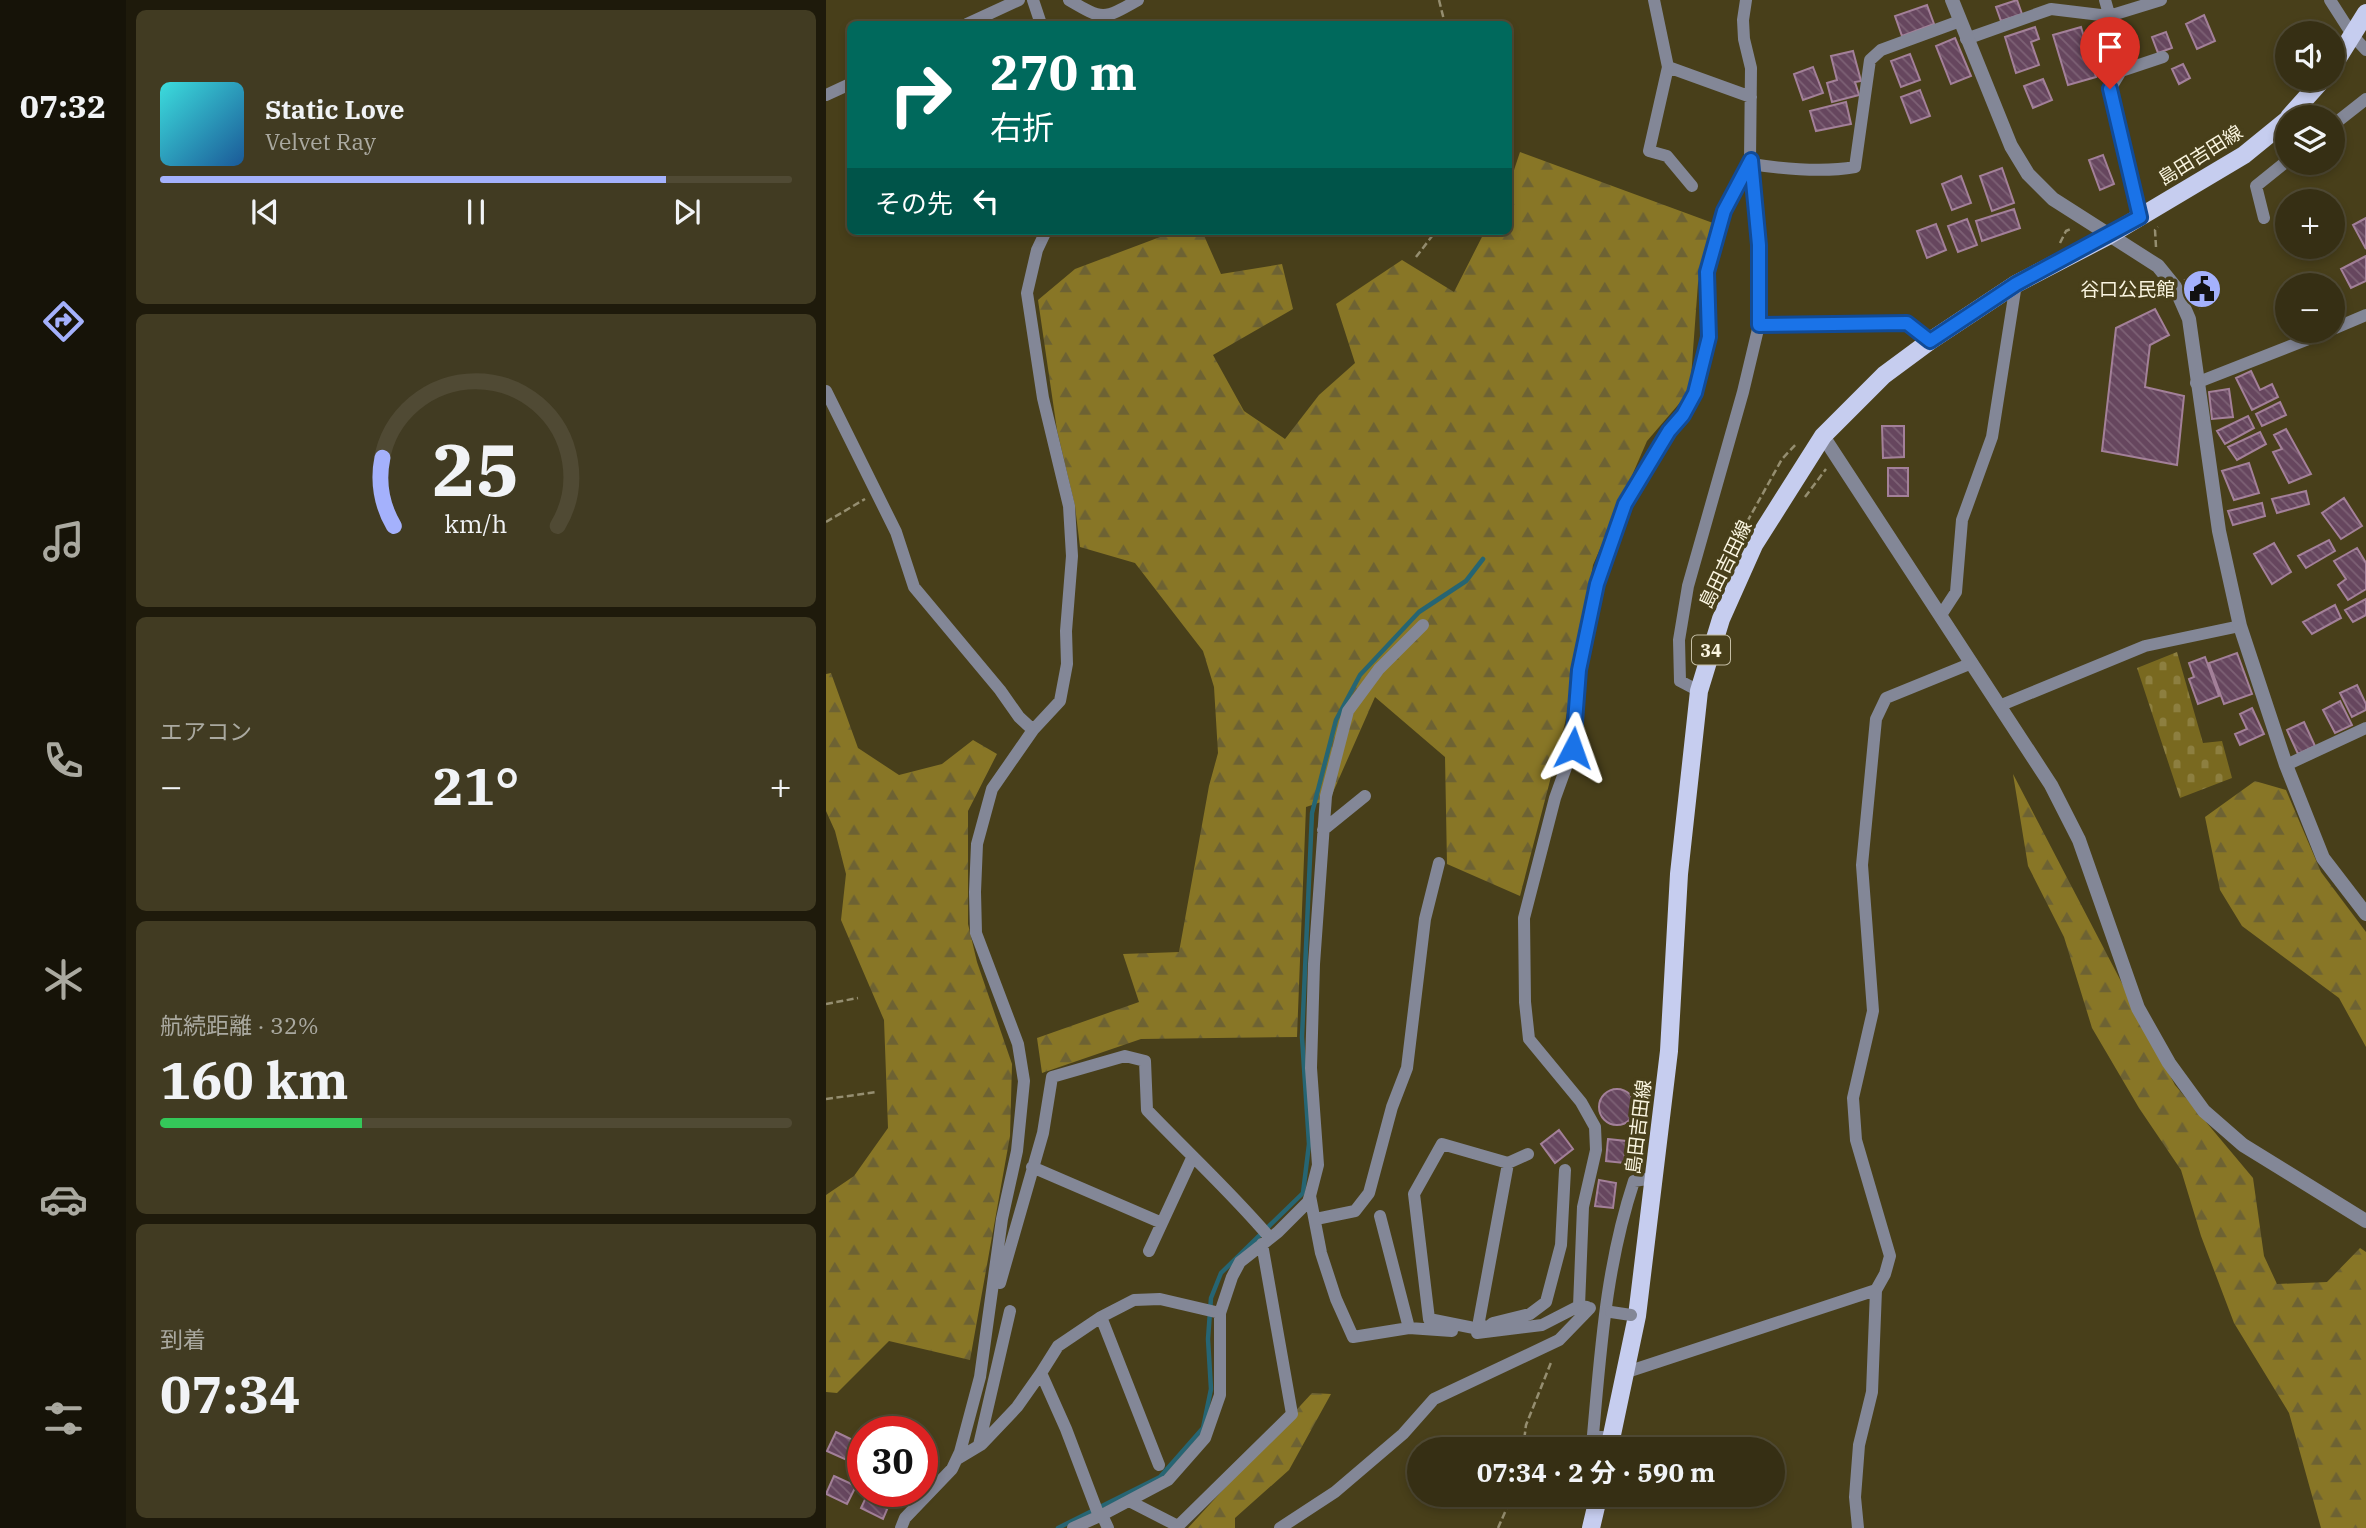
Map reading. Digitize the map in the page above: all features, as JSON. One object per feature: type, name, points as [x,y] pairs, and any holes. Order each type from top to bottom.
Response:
[{"type":"main road","points":[[2345,48],[2366,13]]},
{"type":"main road","name":"島田吉田線","points":[[2300,105],[2312,91]]},
{"type":"main road","name":"島田吉田線","points":[[1612,1437],[1627,1372],[1668,1051],[1679,874],[1699,691],[1721,619],[1754,545],[1823,436],[1884,375],[2016,284],[2108,236],[2244,155],[2275,129]]},
{"type":"main road","points":[[1591,1528],[1596,1507]]},
{"type":"street","points":[[974,21],[1019,0]]},
{"type":"street","points":[[1033,0],[1040,21]]},
{"type":"street","points":[[1069,0],[1096,16],[1113,15],[1138,0]]},
{"type":"street","points":[[1654,0],[1668,67],[1649,151],[1667,156],[1692,186]]},
{"type":"street","points":[[1699,691],[1680,681],[1679,640],[1686,600],[1759,325],[1759,245],[1751,162],[1751,68],[1744,39],[1743,20],[1746,0]]},
{"type":"street","points":[[1952,0],[2011,146],[2028,174],[2053,199],[2158,266],[2175,287],[2189,319],[2219,531],[2240,626],[2286,765],[2323,858],[2366,914]]},
{"type":"street","points":[[2105,0],[2121,71]]},
{"type":"street","points":[[1966,38],[2050,4],[2109,16],[2161,0]]},
{"type":"street","points":[[2330,0],[2353,36],[2366,50]]},
{"type":"street","points":[[1751,162],[1784,169],[1855,167],[1870,60],[1881,50],[1960,21]]},
{"type":"street","points":[[2140,217],[2110,89],[2121,71],[2163,57]]},
{"type":"street","points":[[1668,67],[1751,97]]},
{"type":"street","points":[[826,96],[847,86]]},
{"type":"street","points":[[2345,116],[2366,99]]},
{"type":"street","points":[[1280,1528],[1335,1492],[1403,1434],[1434,1399],[1559,1340],[1584,1307],[1583,1207],[1596,1150],[1595,1127],[1581,1102],[1529,1040],[1525,1002],[1524,918],[1555,798],[1573,748],[1579,670],[1597,584],[1625,504],[1695,393],[1709,337],[1707,272],[1724,211],[1751,162]]},
{"type":"street","points":[[2264,218],[2256,186],[2275,171]]},
{"type":"street","points":[[901,1528],[905,1518],[952,1469],[957,1459],[980,1377],[1002,1219],[1017,1151],[1024,1081],[1018,1044],[976,933],[977,844],[992,789],[1033,730],[1060,701],[1067,664],[1066,631],[1072,556],[1069,506],[1043,398],[1027,293],[1037,250],[1044,235]]},
{"type":"street","points":[[1941,615],[1956,592],[1962,520],[1993,437],[2016,284]]},
{"type":"street","points":[[2345,324],[2366,315]]},
{"type":"street","points":[[1759,325],[1907,323],[1930,341]]},
{"type":"street","points":[[2196,383],[2298,343]]},
{"type":"street","points":[[826,391],[896,532],[914,587],[1000,690],[1019,717],[1033,730]]},
{"type":"street","points":[[1823,436],[2051,785],[2079,840],[2138,1008],[2169,1063],[2204,1111],[2243,1145],[2366,1221]]},
{"type":"street","points":[[1073,1528],[1168,1480],[1205,1438],[1220,1395],[1219,1313],[1232,1277],[1240,1262],[1308,1202],[1318,1165],[1311,1068],[1326,796],[1348,711],[1380,669],[1423,625]]},
{"type":"street","points":[[1999,706],[2145,646],[2240,626]]},
{"type":"street","points":[[1858,1528],[1855,1497],[1859,1445],[1872,1392],[1876,1290],[1890,1256],[1856,1140],[1853,1098],[1873,1011],[1862,865],[1875,719],[1886,698],[1972,663]]},
{"type":"street","points":[[2286,765],[2366,728]]},
{"type":"street","points":[[1323,830],[1364,796]]},
{"type":"street","points":[[1316,1219],[1355,1211],[1369,1193],[1392,1107],[1407,1068],[1425,919],[1439,863]]},
{"type":"street","points":[[994,1287],[1002,1282],[1043,1133],[1052,1077],[1125,1056],[1145,1061],[1147,1110],[1192,1158],[1247,1209],[1267,1240],[1292,1414],[1178,1525],[1129,1501]]},
{"type":"street","points":[[1528,1154],[1508,1163],[1442,1144],[1414,1194],[1429,1319],[1482,1331],[1493,1323],[1530,1314],[1546,1302],[1561,1245],[1565,1170]]},
{"type":"street","points":[[1149,1251],[1192,1158]]},
{"type":"street","points":[[1482,1331],[1479,1321],[1508,1163]]},
{"type":"street","points":[[1032,1167],[1162,1223]]},
{"type":"street","points":[[1598,1437],[1593,1434],[1607,1311],[1622,1220],[1634,1181],[1653,1178]]},
{"type":"street","points":[[1310,1196],[1321,1253],[1336,1299],[1353,1337],[1409,1328],[1482,1331],[1542,1325],[1584,1307],[1634,1315]]},
{"type":"street","points":[[1380,1216],[1409,1328]]},
{"type":"street","points":[[1627,1372],[1876,1290]]},
{"type":"street","points":[[957,1459],[979,1446],[1017,1407],[1058,1346],[1101,1317],[1133,1300],[1160,1299],[1219,1313]]},
{"type":"street","points":[[979,1446],[1010,1311]]},
{"type":"street","points":[[1101,1317],[1159,1465]]},
{"type":"street","points":[[1041,1373],[1093,1499],[1108,1528]]},
{"type":"path","points":[[1439,0],[1444,21]]},
{"type":"path","points":[[2052,248],[2060,243],[2066,231],[2086,221]]},
{"type":"path","points":[[2156,249],[2155,230],[2163,221]]},
{"type":"path","points":[[1416,257],[1433,235]]},
{"type":"path","points":[[1741,533],[1782,459],[1801,439]]},
{"type":"path","points":[[1802,501],[1831,463]]},
{"type":"path","points":[[826,522],[876,492]]},
{"type":"path","points":[[1713,593],[1735,545]]},
{"type":"path","points":[[826,1004],[859,998]]},
{"type":"path","points":[[826,1098],[877,1092]]},
{"type":"path","points":[[1524,1437],[1526,1425],[1559,1340]]},
{"type":"path","points":[[1498,1528],[1507,1507]]},
{"type":"green space","points":[[1520,152],[1713,223],[1698,283],[1690,391],[1647,441],[1593,565],[1565,723],[1520,896],[1447,864],[1445,757],[1375,697],[1330,799],[1306,807],[1297,1037],[1141,1039],[1042,1073],[1037,1038],[1139,1002],[1123,954],[1179,952],[1209,786],[1218,753],[1214,687],[1203,651],[1135,563],[1080,547],[1075,506],[1057,430],[1038,300],[1075,269],[1165,235],[1204,235],[1221,274],[1282,264],[1293,309],[1213,355],[1244,411],[1285,439],[1319,395],[1355,363],[1336,304],[1402,260],[1454,292],[1483,235],[1512,235],[1512,176]]},
{"type":"green space","points":[[2177,652],[2203,743],[2222,741],[2232,778],[2180,798],[2137,668]]},
{"type":"green space","points":[[831,673],[858,748],[899,775],[942,764],[973,740],[997,754],[968,811],[968,924],[977,962],[1012,1064],[1010,1136],[970,1360],[889,1341],[837,1393],[826,1392],[826,1195],[854,1176],[888,1128],[884,1020],[841,920],[846,874],[835,831],[826,811],[826,674]]},
{"type":"green space","points":[[2013,774],[2175,1085],[2253,1178],[2264,1256],[2277,1284],[2327,1282],[2360,1248],[2366,1252],[2366,1528],[2321,1528],[2289,1413],[2234,1323],[2201,1236],[2181,1170],[2139,1108],[2092,1028],[2064,937],[2028,866]]},
{"type":"green space","points":[[2255,781],[2286,790],[2321,872],[2366,932],[2366,1047],[2339,998],[2242,926],[2220,890],[2205,817]]},
{"type":"green space","points":[[1312,1393],[1331,1394],[1289,1470],[1235,1518],[1235,1528],[1188,1528]]},
{"type":"building","points":[[2017,0],[2022,14],[2001,21],[1996,7]]},
{"type":"building","points":[[1927,5],[1934,24],[1902,36],[1895,16]]},
{"type":"building","points":[[2204,15],[2215,41],[2197,49],[2186,24]]},
{"type":"building","points":[[2035,27],[2039,39],[2031,42],[2039,65],[2016,73],[2005,37]]},
{"type":"building","points":[[2081,27],[2096,77],[2068,85],[2053,35]]},
{"type":"building","points":[[2102,29],[2109,50],[2094,54],[2088,34]]},
{"type":"building","points":[[2166,32],[2172,48],[2158,53],[2152,37]]},
{"type":"building","points":[[1955,38],[1971,76],[1951,84],[1936,46]]},
{"type":"building","points":[[1853,51],[1861,81],[1855,82],[1859,95],[1832,102],[1827,83],[1837,80],[1831,56]]},
{"type":"building","points":[[1910,54],[1920,80],[1901,87],[1891,61]]},
{"type":"building","points":[[2183,64],[2190,78],[2179,84],[2172,69]]},
{"type":"building","points":[[1813,67],[1823,93],[1803,100],[1794,74]]},
{"type":"building","points":[[2043,79],[2052,100],[2033,108],[2024,86]]},
{"type":"building","points":[[1920,90],[1930,116],[1911,123],[1901,97]]},
{"type":"building","points":[[1846,102],[1851,124],[1816,131],[1810,111]]},
{"type":"building","points":[[2103,155],[2114,184],[2100,190],[2089,160]]},
{"type":"building","points":[[2002,168],[2014,203],[1992,211],[1980,176]]},
{"type":"building","points":[[1961,176],[1971,203],[1952,210],[1942,184]]},
{"type":"building","points":[[2014,209],[2020,228],[1982,241],[1976,221]]},
{"type":"building","points":[[2366,218],[2366,249],[2353,225]]},
{"type":"building","points":[[1967,219],[1977,245],[1958,252],[1948,226]]},
{"type":"building","points":[[1936,224],[1946,250],[1927,258],[1917,231]]},
{"type":"building","points":[[2366,256],[2366,281],[2351,288],[2341,269]]},
{"type":"building","name":"谷口公民館","points":[[2204,271],[2218,299],[2200,308],[2185,280]]},
{"type":"building","points":[[2155,309],[2169,335],[2150,345],[2145,387],[2184,396],[2177,465],[2102,451],[2116,328]]},
{"type":"building","points":[[2251,371],[2260,390],[2272,384],[2278,397],[2252,410],[2236,378]]},
{"type":"building","points":[[2229,389],[2233,417],[2212,419],[2209,392]]},
{"type":"building","points":[[2280,402],[2286,415],[2262,426],[2256,414]]},
{"type":"building","points":[[2248,416],[2254,428],[2225,444],[2217,431]]},
{"type":"building","points":[[1882,426],[1904,426],[1904,457],[1883,458]]},
{"type":"building","points":[[2286,429],[2311,474],[2289,483],[2273,452],[2282,449],[2274,435]]},
{"type":"building","points":[[2260,432],[2266,444],[2237,460],[2228,447]]},
{"type":"building","points":[[2249,463],[2259,493],[2234,500],[2222,471]]},
{"type":"building","points":[[1888,468],[1908,468],[1908,496],[1888,496]]},
{"type":"building","points":[[2306,491],[2309,504],[2277,513],[2272,499]]},
{"type":"building","points":[[2344,498],[2362,526],[2341,539],[2322,513]]},
{"type":"building","points":[[2262,503],[2265,516],[2233,525],[2228,511]]},
{"type":"building","points":[[2329,540],[2335,551],[2306,568],[2298,556]]},
{"type":"building","points":[[2274,543],[2291,572],[2272,584],[2254,554]]},
{"type":"building","points":[[2357,548],[2366,563],[2366,589],[2348,600],[2338,585],[2346,579],[2334,561]]},
{"type":"building","points":[[2366,599],[2366,615],[2353,622],[2345,610]]},
{"type":"building","points":[[2335,605],[2341,618],[2312,634],[2303,622]]},
{"type":"building","points":[[2237,653],[2252,694],[2224,704],[2209,663]]},
{"type":"building","points":[[2205,657],[2219,696],[2198,704],[2189,679],[2194,677],[2189,663]]},
{"type":"building","points":[[2357,685],[2366,710],[2352,717],[2340,693]]},
{"type":"building","points":[[2340,701],[2352,725],[2335,733],[2323,710]]},
{"type":"building","points":[[2252,708],[2264,734],[2240,745],[2235,734],[2247,729],[2240,714]]},
{"type":"building","points":[[2304,722],[2315,746],[2298,754],[2287,730]]},
{"type":"building","points":[[1617,1089],[1629,1095],[1635,1107],[1629,1119],[1617,1125],[1605,1119],[1599,1107],[1605,1095]]},
{"type":"building","points":[[1559,1130],[1573,1149],[1555,1163],[1541,1144]]},
{"type":"building","points":[[1608,1139],[1626,1141],[1624,1163],[1606,1161]]},
{"type":"building","points":[[1599,1180],[1616,1183],[1613,1208],[1595,1206]]},
{"type":"building","points":[[836,1432],[847,1437],[847,1460],[827,1451]]},
{"type":"building","points":[[834,1476],[847,1482],[847,1504],[826,1494]]},
{"type":"building","points":[[861,1507],[888,1507],[883,1519]]},
{"type":"waterway","points":[[1058,1528],[1160,1477],[1203,1428],[1211,1389],[1208,1339],[1211,1298],[1221,1273],[1303,1193],[1309,1144],[1302,1037],[1312,813],[1336,720],[1360,675],[1419,612],[1466,581],[1483,559]]},
{"type":"place","name":"谷口公民館","points":[[2202,289]]},
{"type":"route","points":[[1573,748],[1579,670],[1597,584],[1625,504],[1695,393],[1709,337],[1707,272],[1724,211],[1751,160],[1759,245],[1759,325],[1907,323],[1930,341],[2016,284],[2140,217],[2110,89]]}]
